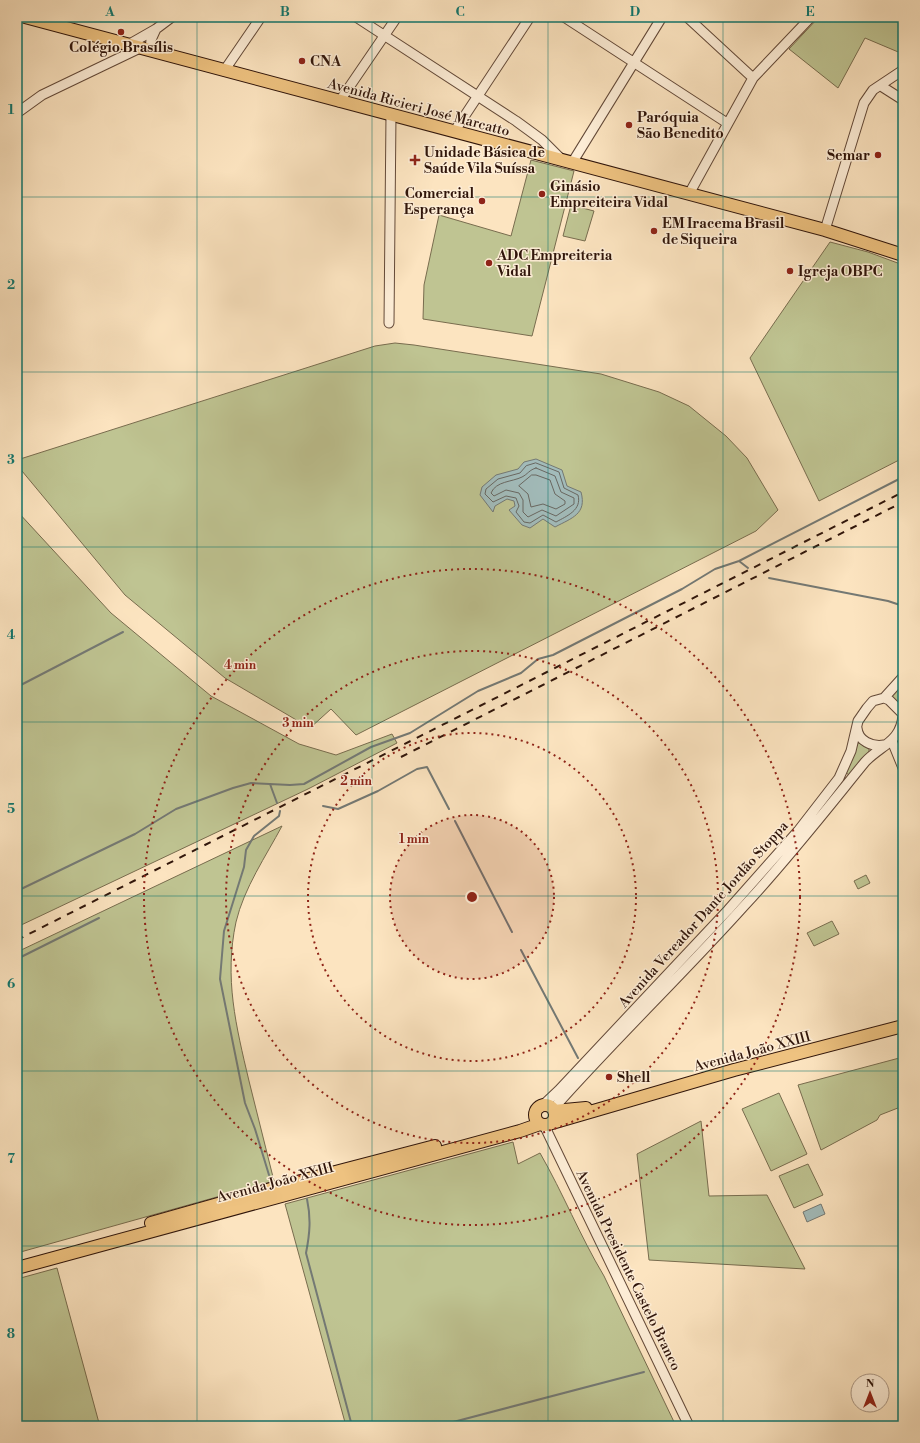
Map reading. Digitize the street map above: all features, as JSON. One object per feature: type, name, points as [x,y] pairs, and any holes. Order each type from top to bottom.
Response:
[{"type":"main road","name":"Avenida Ricieri José Marcatto","points":[[25,17],[339,102],[391,114],[825,230],[903,255]]},
{"type":"main road","name":"Avenida Ricieri José Marcatto","points":[[49,17],[65,28]]},
{"type":"main road","name":"Avenida João XXIII","points":[[17,1260],[278,1187],[504,1128],[610,1106],[742,1068],[903,1026]]},
{"type":"main road","name":"Avenida João XXIII","points":[[542,1119],[547,1106],[554,1110],[610,1106]]},
{"type":"main road","name":"Avenida João XXIII","points":[[17,1268],[542,1119]]},
{"type":"street","points":[[139,48],[156,29],[172,17]]},
{"type":"street","points":[[224,71],[261,17]]},
{"type":"street","points":[[356,17],[478,96],[542,140],[567,162],[662,17]]},
{"type":"street","points":[[339,102],[397,17]]},
{"type":"street","points":[[454,132],[530,17]]},
{"type":"street","points":[[564,17],[727,123]]},
{"type":"street","points":[[687,17],[753,78]]},
{"type":"street","points":[[689,194],[753,78],[811,17]]},
{"type":"street","points":[[17,113],[42,96],[124,57],[139,48],[151,40],[156,29]]},
{"type":"street","points":[[825,230],[864,103],[868,95],[903,70]]},
{"type":"street","points":[[881,86],[903,100]]},
{"type":"street","points":[[389,323],[391,114]]},
{"type":"street","name":"Avenida Vereador Dante Jordão Stoppa","points":[[542,1119],[565,1084],[728,910],[816,808],[839,778],[851,751],[858,721],[873,701],[884,698],[903,677]]},
{"type":"street","points":[[884,698],[889,700],[903,715]]},
{"type":"street","name":"Avenida Vereador Dante Jordão Stoppa","points":[[554,1110],[632,1022],[744,907],[865,762],[889,743],[902,726],[903,715]]},
{"type":"street","points":[[858,721],[857,730],[860,736],[872,745],[889,743],[903,768]]},
{"type":"street","name":"Avenida Presidente Castelo Branco","points":[[542,1119],[689,1426]]},
{"type":"green space","points":[[819,17],[903,17],[903,54],[865,38],[838,88],[789,49]]},
{"type":"green space","name":"ADC Empreiteria Vidal","points":[[531,160],[574,171],[532,336],[423,319],[424,285],[439,215],[511,236]]},
{"type":"green space","points":[[571,205],[594,211],[585,241],[563,236]]},
{"type":"green space","points":[[830,242],[868,252],[903,265],[903,292],[901,296],[903,297],[903,458],[819,501],[750,358]]},
{"type":"green space","points":[[395,343],[601,374],[659,392],[689,406],[726,436],[747,458],[778,510],[756,531],[356,735],[331,709],[310,728],[225,678],[125,595],[17,465],[17,460],[375,346]]},
{"type":"green space","points":[[17,511],[111,613],[211,696],[299,744],[336,755],[392,734],[397,743],[308,789],[17,927]]},
{"type":"green space","points":[[903,684],[903,696],[900,704],[898,704],[888,697]]},
{"type":"green space","points":[[857,742],[869,749],[869,752],[849,775],[845,772]]},
{"type":"green space","points":[[282,826],[256,872],[244,897],[236,922],[231,963],[231,982],[236,1021],[249,1081],[274,1181],[17,1253],[17,952]]},
{"type":"green space","points":[[866,875],[870,883],[858,889],[854,881]]},
{"type":"green space","points":[[832,921],[839,934],[814,946],[807,933]]},
{"type":"green space","points":[[903,1057],[903,1106],[880,1115],[877,1120],[821,1150],[798,1085]]},
{"type":"green space","points":[[779,1093],[807,1154],[771,1171],[742,1109]]},
{"type":"green space","points":[[701,1121],[709,1196],[767,1195],[805,1269],[649,1260],[637,1154]]},
{"type":"green space","points":[[513,1142],[518,1164],[540,1153],[587,1246],[604,1276],[676,1426],[346,1426],[285,1204]]},
{"type":"green space","points":[[808,1164],[823,1195],[794,1208],[779,1176]]},
{"type":"green space","points":[[57,1268],[99,1423],[97,1426],[17,1426],[17,1279]]},
{"type":"water","points":[[536,459],[562,470],[567,486],[581,492],[582,505],[580,510],[572,518],[555,527],[543,519],[530,528],[522,525],[509,510],[515,506],[514,501],[507,499],[495,506],[493,512],[480,495],[482,487],[496,475],[518,469],[524,462]]},
{"type":"water","points":[[821,1204],[825,1214],[807,1222],[803,1212]]},
{"type":"waterway","points":[[17,891],[135,834],[176,809],[251,783],[290,785],[304,784],[371,747],[410,733],[478,691],[521,673],[538,659],[553,655],[682,589],[715,569],[739,561],[903,477]]},
{"type":"waterway","points":[[739,561],[748,568]]},
{"type":"waterway","points":[[769,578],[888,601],[903,606]]},
{"type":"waterway","points":[[17,687],[123,632]]},
{"type":"waterway","points":[[323,806],[338,809],[378,791],[417,769],[427,767],[449,809]]},
{"type":"waterway","points":[[270,784],[277,803]]},
{"type":"waterway","points":[[269,1175],[255,1129],[245,1103],[220,979],[224,931],[244,867],[246,850],[254,836],[279,816],[280,811]]},
{"type":"waterway","points":[[455,821],[512,932]]},
{"type":"waterway","points":[[17,959],[99,918]]},
{"type":"waterway","points":[[521,950],[578,1058]]},
{"type":"waterway","points":[[307,1199],[310,1226],[306,1253],[352,1426]]},
{"type":"waterway","points":[[438,1426],[644,1372]]},
{"type":"railway","points":[[17,940],[903,492]]},
{"type":"railway","points":[[401,757],[903,502]]},
{"type":"place","name":"Colégio Brasílis","points":[[121,32]]},
{"type":"place","name":"CNA","points":[[302,61]]},
{"type":"place","name":"Paróquia São Benedito","points":[[629,125]]},
{"type":"place","name":"Semar","points":[[878,155]]},
{"type":"place","name":"Unidade Básica de Saúde Vila Suíssa","points":[[415,160]]},
{"type":"place","name":"Ginásio Empreiteira Vidal","points":[[542,194]]},
{"type":"place","name":"Comercial Esperança","points":[[482,201]]},
{"type":"place","name":"EM Iracema Brasil de Siqueira","points":[[654,231]]},
{"type":"place","name":"ADC Empreiteria Vidal","points":[[489,263]]},
{"type":"place","name":"Igreja OBPC","points":[[790,271]]},
{"type":"place","name":"Shell","points":[[609,1077]]}]
